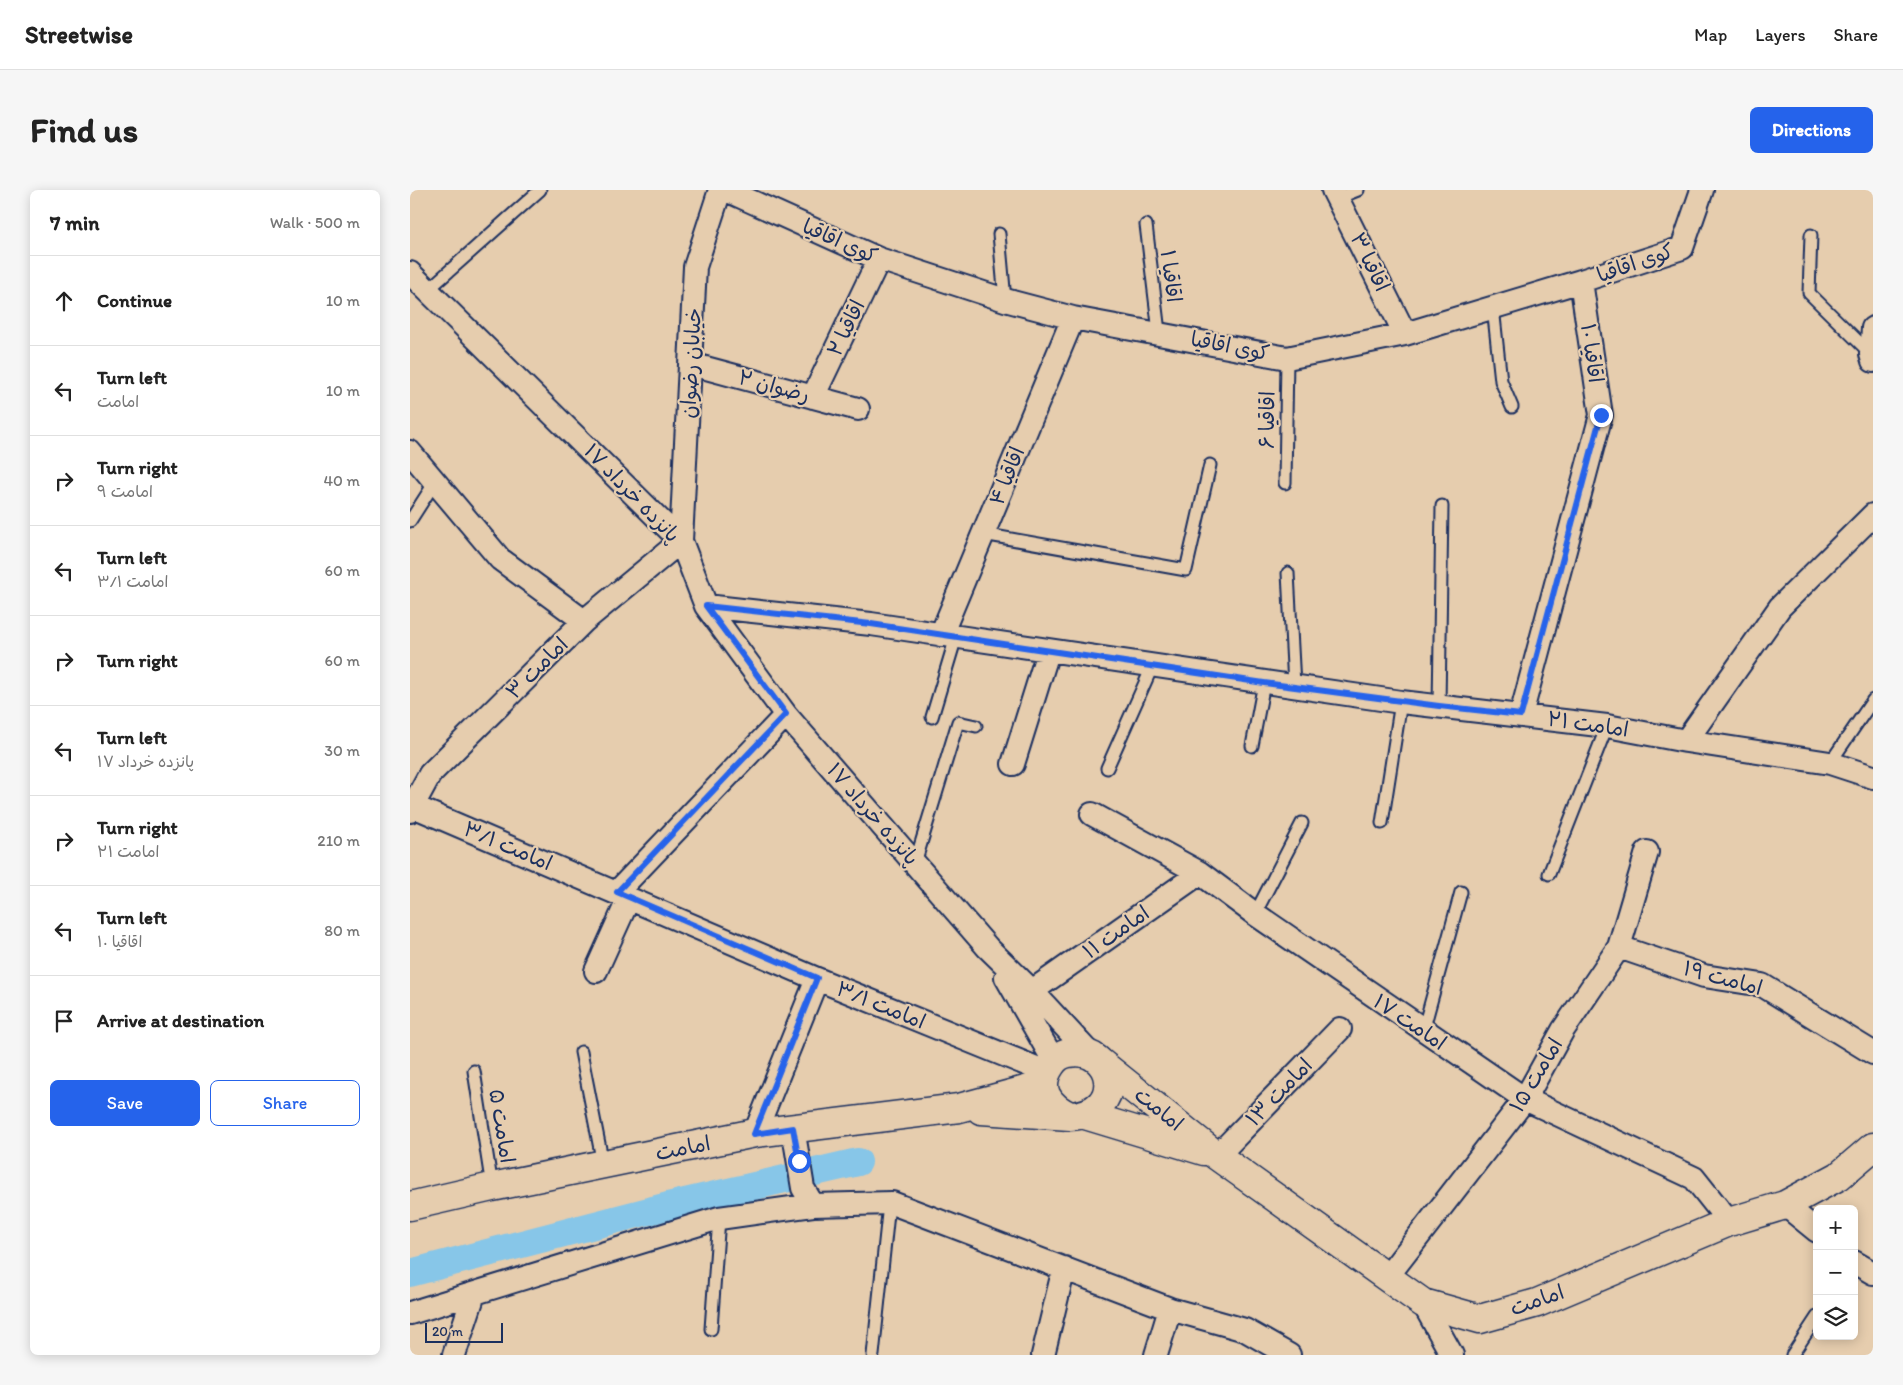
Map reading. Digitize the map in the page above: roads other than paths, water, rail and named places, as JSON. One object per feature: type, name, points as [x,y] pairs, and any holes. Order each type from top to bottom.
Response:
[{"type":"street","name":"خیابان رضوان","points":[[681,541],[695,267],[720,190]]},
{"type":"street","name":"کوی اقاقیا","points":[[726,190],[879,259],[1005,300],[1073,318],[1159,332],[1287,358],[1405,334],[1581,281],[1682,248],[1702,190]]},
{"type":"street","name":"اقاقیا ۳","points":[[1343,193],[1405,334]]},
{"type":"street","name":"اقاقیا ۲","points":[[813,397],[879,259]]},
{"type":"street","name":"پانزده خرداد ۱۷","points":[[410,273],[681,541],[706,606],[786,714],[988,948],[1032,991],[1096,1059]]},
{"type":"street","name":"اقاقیا ۱۰","points":[[1521,715],[1601,415],[1581,281]]},
{"type":"street","name":"اقاقیا ۴","points":[[948,636],[983,534],[1073,318]]},
{"type":"street","points":[[1872,357],[1873,328]]},
{"type":"street","name":"رضوان ۲","points":[[691,364],[858,409]]},
{"type":"street","points":[[410,452],[500,559],[584,621]]},
{"type":"street","points":[[1686,741],[1780,607],[1873,515]]},
{"type":"street","name":"امامت ۳","points":[[412,809],[430,774],[584,621],[681,541]]},
{"type":"street","name":"امامت ۲۱","points":[[706,606],[948,636],[1402,702],[1607,726],[1686,741],[1830,763],[1873,777]]},
{"type":"street","points":[[1013,764],[1048,652]]},
{"type":"street","points":[[596,970],[623,895],[786,714]]},
{"type":"street","name":"امامت ۳/۱","points":[[412,809],[1048,1073]]},
{"type":"street","name":"امامت ۱۷","points":[[1092,814],[1200,873],[1255,914],[1423,1031],[1525,1099],[1694,1178],[1729,1222]]},
{"type":"street","name":"امامت ۱۵","points":[[1387,1277],[1525,1099],[1562,1030],[1619,947],[1647,852]]},
{"type":"street","name":"امامت ۱۱","points":[[1032,991],[1200,873]]},
{"type":"street","name":"امامت ۱۹","points":[[1619,947],[1704,976],[1762,985],[1873,1053]]},
{"type":"street","name":"پانزده خرداد ۱۷","points":[[988,948],[1030,1017],[1048,1073]]},
{"type":"street","points":[[754,1134],[817,978]]},
{"type":"street","name":"امامت ۱۳","points":[[1218,1156],[1340,1029]]},
{"type":"street","points":[[1078,1051],[1096,1059],[1108,1077],[1108,1094],[1099,1107],[1077,1116],[1057,1110],[1048,1099],[1048,1073],[1064,1054],[1078,1051]]},
{"type":"street","name":"امامت","points":[[1096,1059],[1218,1156],[1387,1277],[1424,1302],[1480,1319],[1537,1303],[1729,1222],[1785,1205],[1839,1176],[1873,1147]]},
{"type":"street","name":"امامت","points":[[959,1108],[1048,1073]]},
{"type":"street","name":"امامت","points":[[410,1206],[492,1187],[754,1134],[959,1108],[1077,1116],[1218,1156]]},
{"type":"street","points":[[793,1128],[808,1196]]},
{"type":"street","points":[[410,1313],[720,1218],[808,1196],[889,1204],[1170,1309],[1245,1330],[1289,1355]]},
{"type":"street","points":[[1785,1205],[1813,1228]]},
{"type":"street","points":[[1858,1264],[1873,1273]]},
{"type":"street","points":[[1043,1355],[1064,1268]]},
{"type":"street","points":[[454,1355],[474,1294]]},
{"type":"street","points":[[1424,1302],[1452,1355]]},
{"type":"street","points":[[1156,1355],[1170,1309]]},
{"type":"lane","points":[[428,290],[540,190]]},
{"type":"lane","name":"اقاقیا ۱","points":[[1146,225],[1159,332]]},
{"type":"lane","points":[[999,234],[1005,300]]},
{"type":"lane","points":[[1811,236],[1809,293],[1872,357]]},
{"type":"lane","points":[[1493,307],[1501,381],[1512,407]]},
{"type":"lane","name":"اقاقیا ۶","points":[[1285,483],[1287,358]]},
{"type":"lane","points":[[983,534],[1186,570],[1210,465]]},
{"type":"lane","points":[[410,521],[435,482]]},
{"type":"lane","points":[[1439,706],[1442,506]]},
{"type":"lane","points":[[1288,573],[1294,685]]},
{"type":"lane","points":[[932,717],[948,636]]},
{"type":"lane","points":[[1107,768],[1152,667]]},
{"type":"lane","points":[[1252,746],[1264,683]]},
{"type":"lane","points":[[1830,763],[1873,700]]},
{"type":"lane","points":[[1382,823],[1402,702]]},
{"type":"lane","points":[[915,863],[958,722],[976,726]]},
{"type":"lane","points":[[1549,874],[1607,726]]},
{"type":"lane","points":[[1255,914],[1302,823]]},
{"type":"lane","points":[[1423,1031],[1461,892]]},
{"type":"lane","points":[[581,1052],[603,1164]]},
{"type":"lane","name":"امامت ۵","points":[[474,1071],[492,1187]]},
{"type":"lane","points":[[873,1355],[889,1204]]},
{"type":"lane","points":[[711,1329],[720,1218]]},
{"type":"lane","points":[[1792,1355],[1813,1323]]},
{"type":"waterway","points":[[410,1273],[668,1206],[858,1162]]}]
